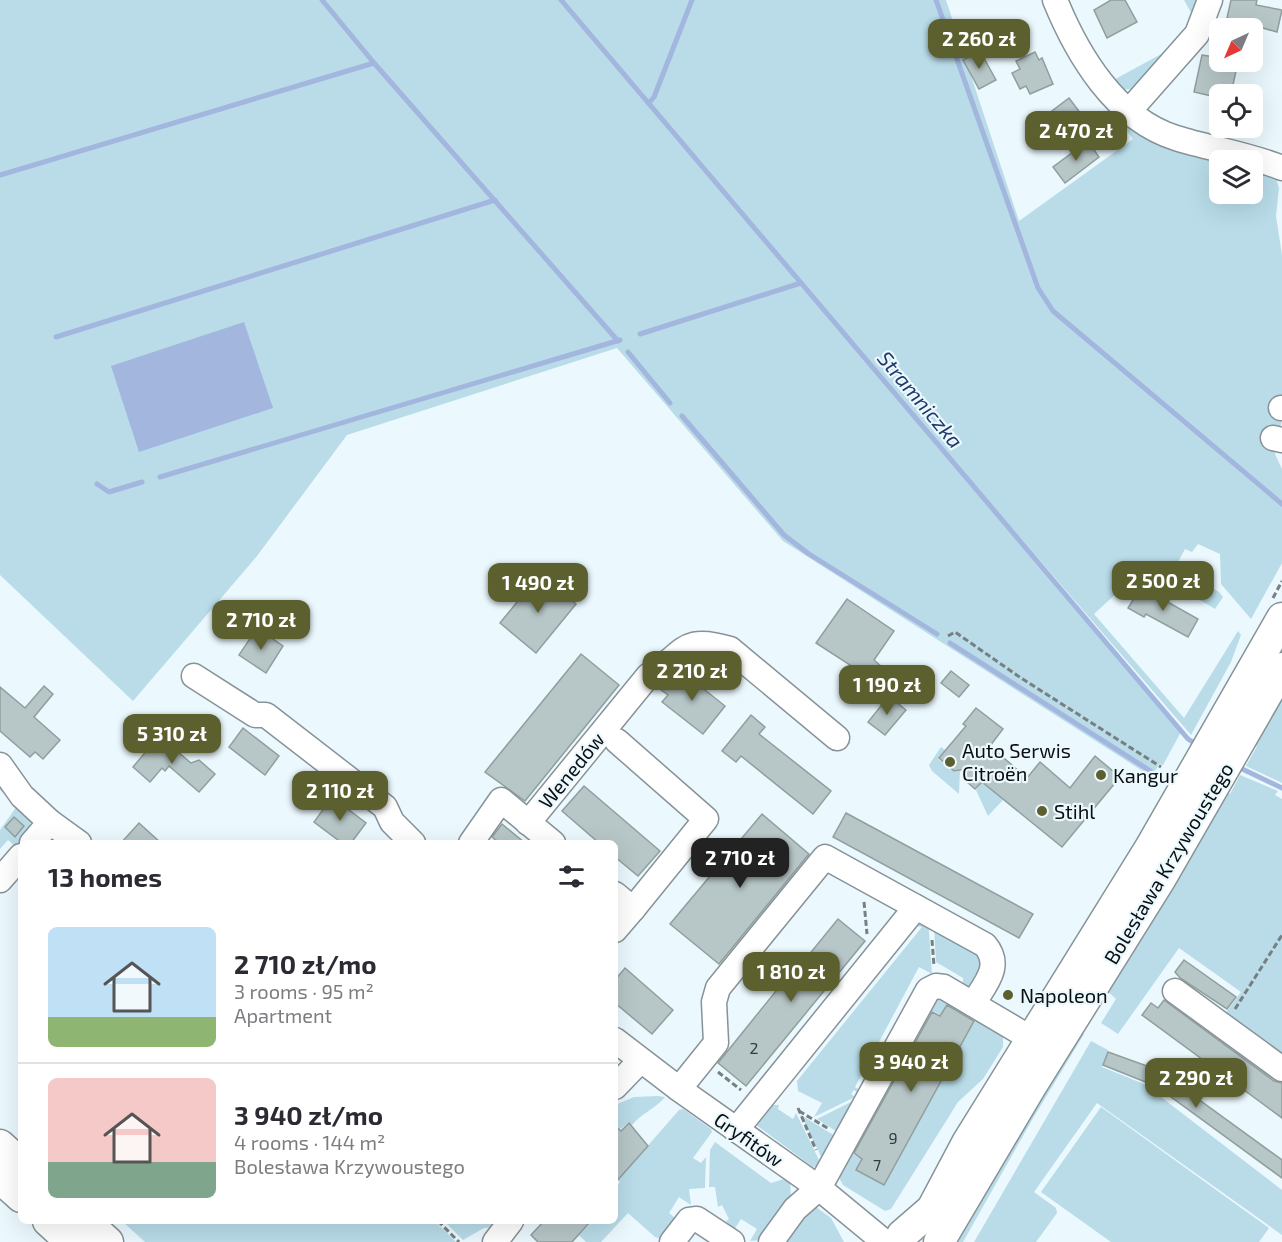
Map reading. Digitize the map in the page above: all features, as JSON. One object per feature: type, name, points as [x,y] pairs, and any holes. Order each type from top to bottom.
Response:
[{"type":"main road","name":"Bolesława Krzywoustego","points":[[939,1242],[1024,1098],[1161,878],[1282,618]]},
{"type":"main road","name":"Bolesława Krzywoustego","points":[[896,1240],[932,1209],[967,1143],[1108,920],[1217,756],[1282,668]]},
{"type":"main road","points":[[0,1145],[18,1161]]},
{"type":"main road","points":[[0,1178],[18,1194]]},
{"type":"main road","points":[[51,1224],[71,1242]]},
{"type":"main road","points":[[88,1224],[108,1242]]},
{"type":"street","points":[[1054,0],[1083,59],[1100,83],[1130,110],[1170,136],[1282,168]]},
{"type":"street","points":[[1130,110],[1197,34],[1210,0]]},
{"type":"street","name":"Wenedów","points":[[528,823],[648,676],[663,667],[692,643],[710,643],[730,649],[837,738]]},
{"type":"street","points":[[194,676],[255,715],[258,725],[324,768],[377,818],[392,822],[410,840]]},
{"type":"street","points":[[617,741],[706,819],[624,901],[618,920]]},
{"type":"street","points":[[0,765],[22,796],[50,822],[75,840]]},
{"type":"street","name":"Wenedów","points":[[473,840],[501,800],[549,840]]},
{"type":"street","points":[[35,840],[50,822]]},
{"type":"street","points":[[679,1089],[716,1043],[714,1002],[718,988],[825,857],[985,945],[992,952],[994,968],[973,1004]]},
{"type":"street","points":[[0,880],[18,859]]},
{"type":"street","points":[[736,1130],[871,964],[923,911]]},
{"type":"street","points":[[771,1242],[795,1209],[823,1181],[928,990],[936,986],[944,987],[1032,1039]]},
{"type":"street","points":[[1175,991],[1282,1069]]},
{"type":"street","name":"Gryfitów","points":[[618,1043],[736,1130],[823,1181],[896,1240]]},
{"type":"street","points":[[618,1084],[640,1061]]},
{"type":"street","points":[[672,1242],[689,1220],[697,1219],[732,1242]]},
{"type":"street","points":[[495,1242],[509,1224]]},
{"type":"path","points":[[948,636],[955,632],[1021,678],[1161,767]]},
{"type":"path","points":[[865,879],[864,905],[871,964]]},
{"type":"path","points":[[923,911],[936,986]]},
{"type":"path","points":[[1223,1026],[1282,935]]},
{"type":"path","points":[[703,1060],[757,1104]]},
{"type":"path","points":[[823,1181],[798,1109],[846,1139]]},
{"type":"path","points":[[441,1224],[459,1242]]},
{"type":"shaded area","points":[[0,0],[946,0],[1019,221],[1133,139],[1125,128],[1129,122],[1209,155],[1209,204],[1263,204],[1263,170],[1275,175],[1279,188],[1276,216],[1282,255],[1282,420],[1275,454],[1282,469],[1282,563],[1251,619],[1221,584],[1220,554],[1198,544],[1192,552],[1185,549],[1176,566],[1219,592],[1223,597],[1215,609],[1136,562],[1119,591],[1094,614],[1184,718],[1238,631],[1241,635],[1231,662],[1191,735],[966,475],[963,477],[1181,732],[1163,765],[1159,764],[1152,777],[783,541],[617,348],[347,435],[257,556],[133,701],[0,575]]},
{"type":"shaded area","points":[[1184,0],[1204,0],[1197,21],[1134,89],[1119,90],[1108,83],[1163,53],[1194,18]]},
{"type":"shaded area","points":[[1282,686],[1282,783],[1246,766],[1257,746],[1250,742]]},
{"type":"shaded area","points":[[941,747],[945,750],[938,759],[954,772],[960,771],[959,794],[932,771],[929,765]]},
{"type":"shaded area","points":[[0,775],[31,822],[22,840],[18,840],[18,849],[8,840],[0,849],[0,830],[17,806],[0,790]]},
{"type":"shaded area","points":[[1240,775],[1278,791],[1275,795],[1282,799],[1282,1059],[1222,1018],[1241,992],[1179,948],[1118,1034],[1101,1023],[1116,999],[1104,988],[1223,790],[1230,794]]},
{"type":"shaded area","points":[[982,782],[1003,800],[988,816],[976,790]]},
{"type":"shaded area","points":[[928,918],[932,974],[919,967],[855,1087],[863,1092],[860,1095],[854,1090],[851,1094],[855,1097],[814,1117],[822,1103],[798,1091],[797,1081],[922,927],[908,925]]},
{"type":"shaded area","points":[[934,928],[984,950],[976,991],[963,993],[963,978],[936,962]]},
{"type":"shaded area","points":[[939,997],[1003,1032],[1003,1047],[983,1079],[958,1102],[891,1209],[885,1211],[843,1185],[838,1176],[845,1159],[853,1154],[862,1159],[856,1170],[884,1185],[975,1020],[947,1004],[941,1015],[928,1009],[933,999]]},
{"type":"shaded area","points":[[1081,1034],[1084,1034],[963,1242],[953,1242]]},
{"type":"shaded area","points":[[1091,1041],[1108,1050],[1102,1067],[1144,1084],[1282,1190],[1282,1235],[1097,1103],[1034,1192],[1056,1208],[1057,1213],[1036,1242],[974,1242]]},
{"type":"shaded area","points":[[863,1096],[842,1135],[817,1119]]},
{"type":"shaded area","points":[[634,1097],[665,1097],[632,1125],[628,1123],[618,1131],[618,1104]]},
{"type":"shaded area","points":[[768,1105],[779,1105],[778,1109],[793,1119],[796,1113],[822,1166],[813,1167],[755,1124]]},
{"type":"shaded area","points":[[1101,1107],[1269,1228],[1259,1242],[1111,1242],[1041,1192]]},
{"type":"shaded area","points":[[683,1109],[712,1132],[693,1158],[701,1163],[706,1157],[705,1188],[689,1189],[691,1205],[679,1197],[669,1213],[679,1221],[662,1239],[655,1237],[628,1213],[618,1224],[618,1184],[620,1182],[618,1180],[679,1110]]},
{"type":"shaded area","points":[[801,1115],[840,1139],[825,1165]]},
{"type":"shaded area","points":[[715,1142],[771,1183],[787,1178],[790,1180],[791,1197],[761,1240],[750,1241],[757,1229],[741,1219],[734,1230],[726,1221],[729,1219],[722,1205],[718,1207],[715,1187],[709,1187],[710,1150]]},
{"type":"shaded area","points":[[816,1207],[831,1218],[844,1242],[781,1242],[808,1209]]},
{"type":"shaded area","points":[[125,1224],[438,1224],[456,1242],[145,1242]]},
{"type":"shaded area","points":[[447,1224],[496,1224],[496,1227],[484,1228],[463,1240]]},
{"type":"shaded area","points":[[590,1224],[618,1224],[601,1242],[586,1242],[579,1235]]},
{"type":"water","points":[[244,322],[273,408],[139,452],[111,366]]},
{"type":"building","points":[[1111,0],[1125,0],[1137,22],[1107,38],[1094,10]]},
{"type":"building","points":[[1231,0],[1257,0],[1256,5],[1282,10],[1277,32],[1263,28],[1263,18],[1227,18]]},
{"type":"building","points":[[980,51],[996,80],[979,89],[963,60]]},
{"type":"building","points":[[1035,52],[1039,60],[1042,58],[1053,84],[1030,94],[1026,86],[1020,89],[1012,73],[1020,69],[1016,61]]},
{"type":"building","points":[[1202,55],[1209,56],[1209,72],[1236,72],[1233,84],[1209,84],[1209,95],[1194,92]]},
{"type":"building","points":[[1069,98],[1081,114],[1084,112],[1092,122],[1089,125],[1095,133],[1077,147],[1052,111]]},
{"type":"building","points":[[1088,141],[1099,157],[1065,183],[1053,167]]},
{"type":"building","points":[[540,574],[576,604],[536,653],[500,623]]},
{"type":"building","points":[[1141,587],[1198,619],[1188,637],[1146,614],[1144,617],[1128,608]]},
{"type":"building","points":[[847,599],[894,631],[874,660],[899,682],[889,695],[864,674],[816,643]]},
{"type":"building","points":[[257,628],[283,646],[266,673],[239,655]]},
{"type":"building","points":[[581,654],[619,685],[525,801],[485,772]]},
{"type":"building","points":[[680,670],[725,706],[703,734],[662,702],[668,695],[661,690]]},
{"type":"building","points":[[951,671],[969,685],[959,697],[941,683]]},
{"type":"building","points":[[44,686],[53,694],[34,717],[60,740],[43,759],[35,752],[30,757],[0,731],[0,687],[25,708]]},
{"type":"building","points":[[889,696],[906,710],[885,735],[868,722]]},
{"type":"building","points":[[976,708],[1003,729],[990,746],[1027,778],[1040,762],[1070,788],[1095,756],[1120,777],[1062,847],[982,782],[975,789],[967,782],[967,769],[954,771],[939,758],[966,726],[963,724]]},
{"type":"building","points":[[751,715],[765,727],[759,734],[831,791],[813,814],[741,756],[736,762],[722,751]]},
{"type":"building","points":[[243,728],[279,756],[265,775],[229,747]]},
{"type":"building","points":[[159,736],[191,763],[199,760],[215,774],[199,792],[169,766],[165,771],[162,768],[150,782],[133,767]]},
{"type":"building","points":[[584,786],[660,851],[638,876],[618,859],[618,840],[596,840],[562,811]]},
{"type":"building","points":[[332,797],[366,823],[353,840],[338,840],[314,822]]},
{"type":"building","points":[[846,813],[1033,914],[1019,938],[833,837]]},
{"type":"building","points":[[762,814],[809,854],[719,964],[670,924]]},
{"type":"building","points":[[14,817],[24,826],[15,837],[5,827]]},
{"type":"building","points":[[139,823],[158,840],[124,840]]},
{"type":"building","points":[[502,824],[521,840],[496,840],[492,837]]},
{"type":"building","points":[[838,919],[865,941],[746,1086],[718,1063]]},
{"type":"building","points":[[1184,960],[1236,997],[1227,1009],[1180,978],[1175,972]]},
{"type":"building","points":[[625,968],[673,1010],[652,1034],[618,1006],[618,976]]},
{"type":"building","points":[[1164,1000],[1274,1081],[1282,1083],[1282,1118],[1142,1015],[1151,1003],[1158,1008]]},
{"type":"building","points":[[947,1005],[974,1021],[884,1185],[856,1170],[862,1159],[854,1153],[932,1012],[940,1016]]},
{"type":"building","points":[[1108,1052],[1158,1070],[1282,1160],[1282,1178],[1149,1081],[1148,1083],[1103,1065]]},
{"type":"building","points":[[629,1123],[648,1146],[618,1180],[618,1128],[621,1131]]},
{"type":"building","points":[[541,1224],[588,1224],[572,1242],[538,1242],[531,1235]]},
{"type":"waterway","points":[[322,0],[374,63],[618,341]]},
{"type":"waterway","name":"Stramniczka","points":[[561,0],[1188,739],[1199,746]]},
{"type":"waterway","points":[[649,103],[654,97],[692,0]]},
{"type":"waterway","points":[[936,0],[1038,288],[1053,311],[1282,504]]},
{"type":"waterway","points":[[0,175],[374,63]]},
{"type":"waterway","points":[[56,337],[495,200]]},
{"type":"waterway","points":[[640,334],[801,283]]},
{"type":"waterway","points":[[160,477],[620,340]]},
{"type":"waterway","points":[[628,352],[670,403]]},
{"type":"waterway","points":[[682,416],[784,535],[809,554],[937,634]]},
{"type":"waterway","points":[[97,484],[109,492],[142,482]]},
{"type":"waterway","points":[[950,643],[1152,772]]},
{"type":"waterway","name":"Stramniczka","points":[[1236,766],[1282,788]]},
{"type":"place","name":"Auto Serwis Citroën","points":[[950,762]]},
{"type":"place","name":"Kangur","points":[[1101,775]]},
{"type":"place","name":"Stihl","points":[[1042,811]]},
{"type":"place","name":"Napoleon","points":[[1008,995]]}]
